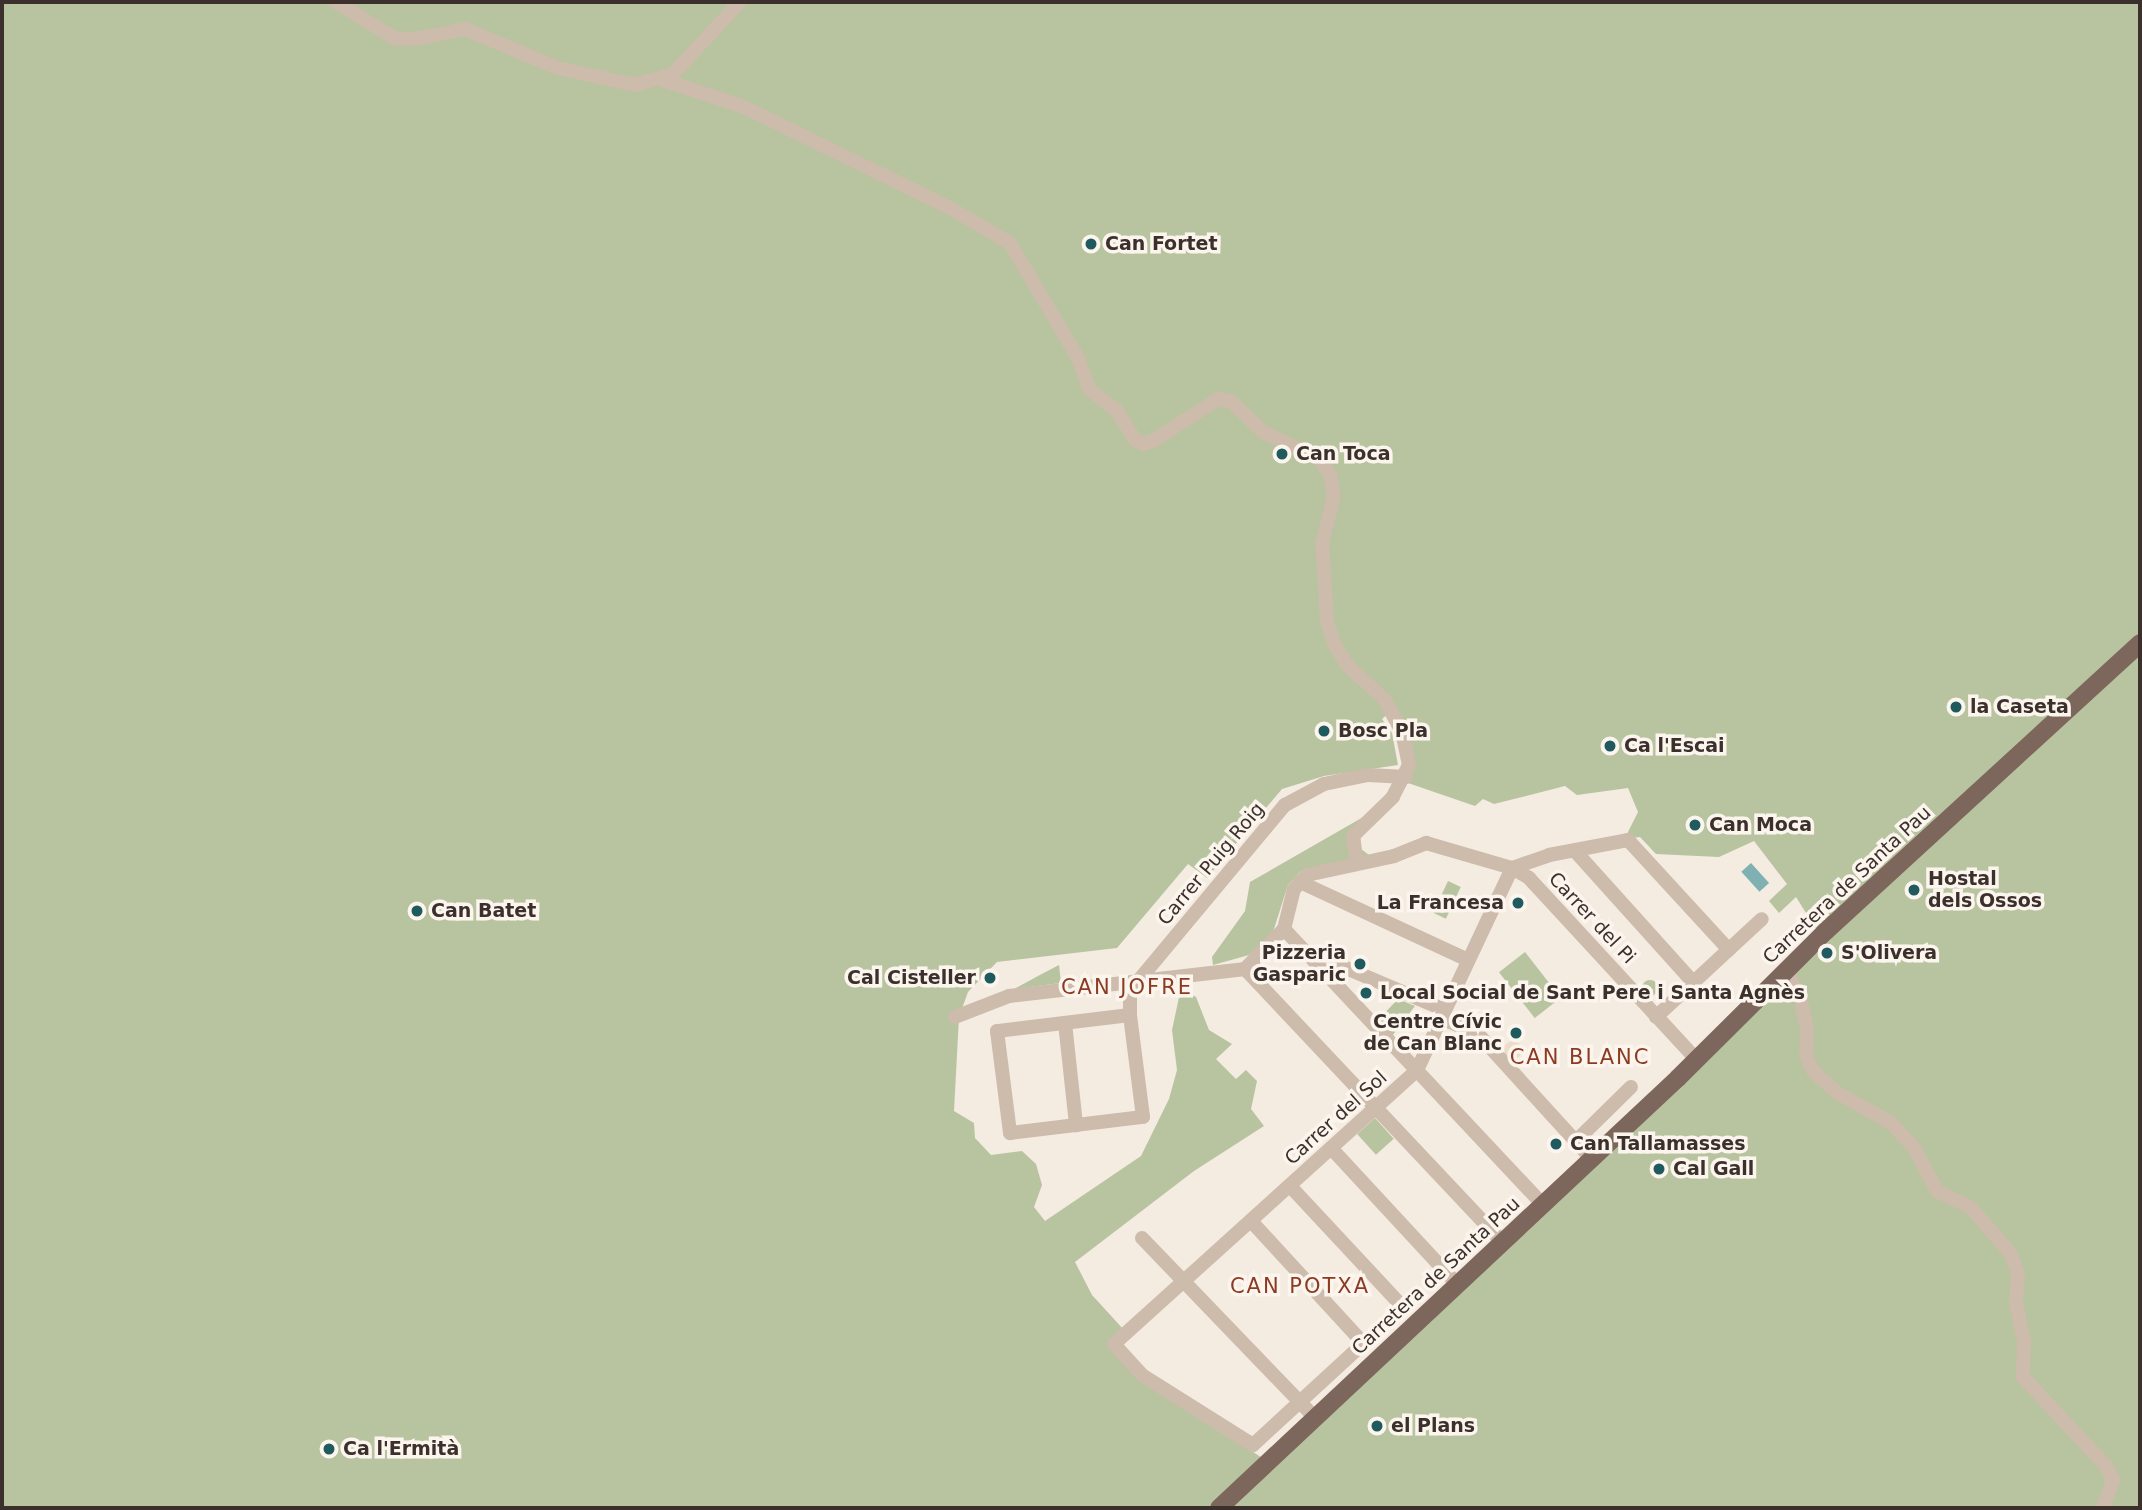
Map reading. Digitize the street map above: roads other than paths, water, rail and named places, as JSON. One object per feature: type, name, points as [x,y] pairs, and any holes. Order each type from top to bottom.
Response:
[{"type":"main road","name":"Carretera de Santa Pau","points":[[1219,1508],[1697,1060],[1785,970],[2140,643]]},
{"type":"street","points":[[336,2],[394,38],[465,29],[518,55],[570,72],[635,85],[660,79],[686,63],[740,2]]},
{"type":"street","points":[[660,79],[744,107],[950,208],[1010,243],[1077,358],[1088,389],[1117,411],[1135,440],[1142,444],[1153,441],[1218,399],[1231,401],[1263,432],[1318,459],[1330,474],[1334,496],[1322,544],[1327,621],[1347,665],[1384,699],[1402,732],[1409,765],[1406,777],[1393,797],[1353,836],[1357,863]]},
{"type":"street","name":"Carrer Puig Roig","points":[[1076,1125],[1143,1117],[1130,1016],[1130,993],[1285,805],[1324,784],[1368,775],[1406,777]]},
{"type":"street","points":[[956,1017],[1009,996],[1245,969],[1284,929],[1300,882],[1317,872],[1394,856],[1426,843],[1512,868],[1628,840],[1729,950]]},
{"type":"street","points":[[1575,851],[1693,982]]},
{"type":"street","name":"Carrer del Sol","points":[[1298,1401],[1253,1445],[1142,1375],[1114,1344],[1417,1070],[1512,868]]},
{"type":"street","name":"Carrer del Pi","points":[[1512,868],[1529,878],[1697,1060]]},
{"type":"street","points":[[1300,882],[1468,960]]},
{"type":"street","points":[[1657,1017],[1762,919]]},
{"type":"street","points":[[1284,929],[1542,1205]]},
{"type":"street","points":[[1308,952],[1443,1014],[1478,1034],[1591,1158]]},
{"type":"street","points":[[1245,969],[1502,1242]]},
{"type":"street","points":[[1785,970],[1799,993],[1807,1028],[1806,1056],[1813,1070],[1836,1091],[1891,1123],[1915,1149],[1937,1191],[1970,1207],[2011,1254],[2018,1273],[2016,1303],[2024,1342],[2023,1377],[2106,1466],[2113,1480],[2103,1508]]},
{"type":"street","points":[[1065,1023],[1076,1125],[1010,1133],[997,1031],[1065,1023],[1130,1016]]},
{"type":"street","points":[[1576,1141],[1631,1087]]},
{"type":"street","points":[[1331,1148],[1457,1284]]},
{"type":"street","points":[[1290,1186],[1404,1307],[1298,1401]]},
{"type":"street","points":[[1251,1221],[1363,1343]]},
{"type":"street","points":[[1142,1238],[1315,1418]]},
{"type":"water","points":[[1751,863],[1769,883],[1759,892],[1741,872]]},
{"type":"place","name":"Can Fortet","points":[[1091,244]]},
{"type":"place","name":"Can Toca","points":[[1282,454]]},
{"type":"place","name":"la Caseta","points":[[1956,707]]},
{"type":"place","name":"Bosc Pla","points":[[1324,731]]},
{"type":"place","name":"Ca l'Escai","points":[[1610,746]]},
{"type":"place","name":"Can Moca","points":[[1695,825]]},
{"type":"place","name":"Hostal dels Ossos","points":[[1914,890]]},
{"type":"place","name":"La Francesa","points":[[1518,903]]},
{"type":"place","name":"Can Batet","points":[[417,911]]},
{"type":"place","name":"S'Olivera","points":[[1827,953]]},
{"type":"place","name":"Pizzeria Gasparic","points":[[1360,964]]},
{"type":"place","name":"Cal Cisteller","points":[[990,978]]},
{"type":"place","name":"Local Social de Sant Pere i Santa Agnès","points":[[1366,993]]},
{"type":"place","name":"Centre Cívic de Can Blanc","points":[[1516,1033]]},
{"type":"place","name":"Can Tallamasses","points":[[1556,1144]]},
{"type":"place","name":"Cal Gall","points":[[1659,1169]]},
{"type":"place","name":"el Plans","points":[[1377,1426]]},
{"type":"place","name":"Ca l'Ermità","points":[[329,1449]]},
{"type":"district","name":"CAN JOFRE","points":[[1127,987]]},
{"type":"district","name":"CAN BLANC","points":[[1580,1057]]},
{"type":"district","name":"CAN POTXA","points":[[1300,1286]]}]
